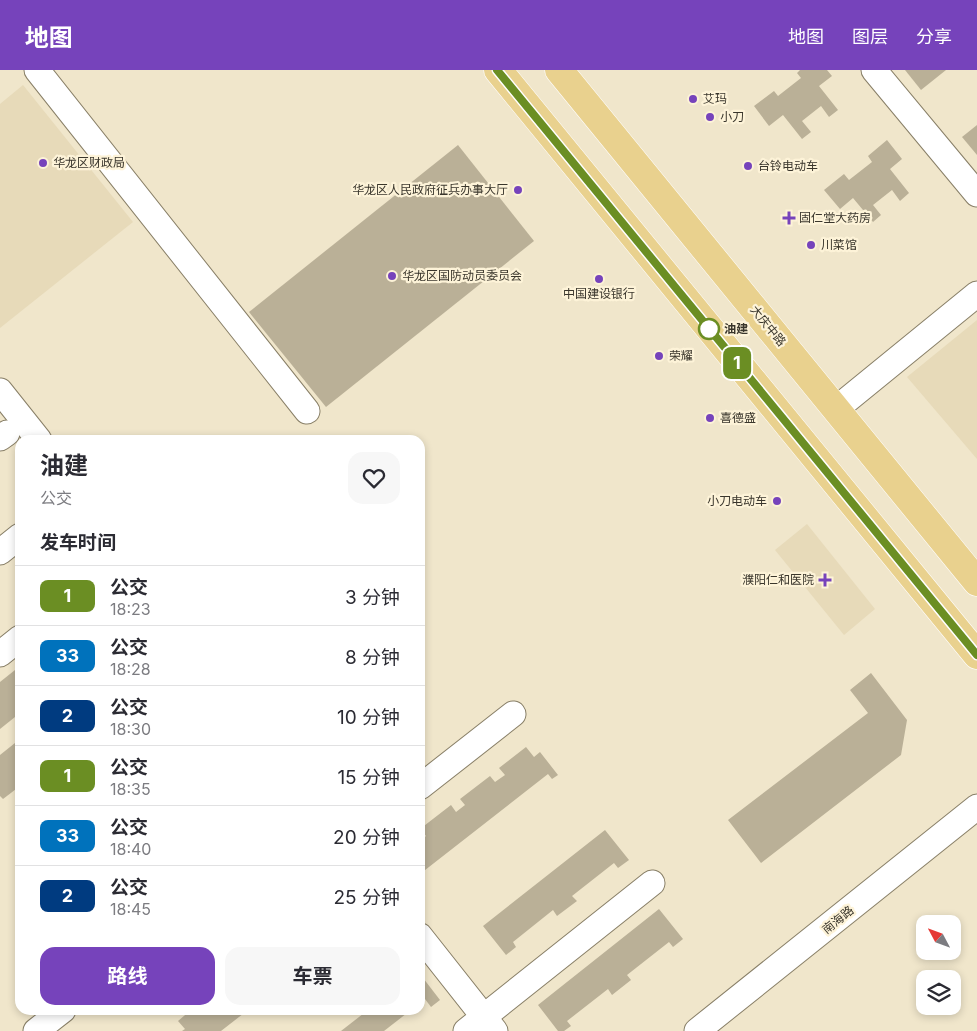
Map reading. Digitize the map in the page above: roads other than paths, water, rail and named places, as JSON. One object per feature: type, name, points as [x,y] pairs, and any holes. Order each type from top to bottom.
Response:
[{"type":"main road","points":[[498,70],[977,655]]},
{"type":"main road","name":"大庆中路","points":[[559,70],[977,582]]},
{"type":"street","points":[[37,70],[308,411]]},
{"type":"street","points":[[874,70],[977,194]]},
{"type":"street","points":[[836,408],[977,294]]},
{"type":"street","points":[[0,391],[35,435]]},
{"type":"street","points":[[0,552],[15,540]]},
{"type":"street","points":[[0,654],[15,642]]},
{"type":"street","points":[[425,783],[514,714]]},
{"type":"street","name":"南海路","points":[[697,1031],[977,807]]},
{"type":"street","points":[[425,943],[482,1026],[652,883]]},
{"type":"street","points":[[36,1031],[56,1015]]},
{"type":"place","name":"艾玛","points":[[693,99]]},
{"type":"place","name":"小刀","points":[[710,117]]},
{"type":"place","name":"华龙区财政局","points":[[43,163]]},
{"type":"place","name":"台铃电动车","points":[[748,166]]},
{"type":"place","name":"华龙区人民政府征兵办事大厅","points":[[518,190]]},
{"type":"place","name":"固仁堂大药房","points":[[789,218]]},
{"type":"place","name":"川菜馆","points":[[811,245]]},
{"type":"place","name":"华龙区国防动员委员会","points":[[392,276]]},
{"type":"place","name":"中国建设银行","points":[[599,279]]},
{"type":"place","name":"油建","points":[[709,329]]},
{"type":"place","name":"荣耀","points":[[659,356]]},
{"type":"place","name":"喜德盛","points":[[710,418]]},
{"type":"place","name":"小刀电动车","points":[[777,501]]},
{"type":"place","name":"濮阳仁和医院","points":[[825,580]]}]
